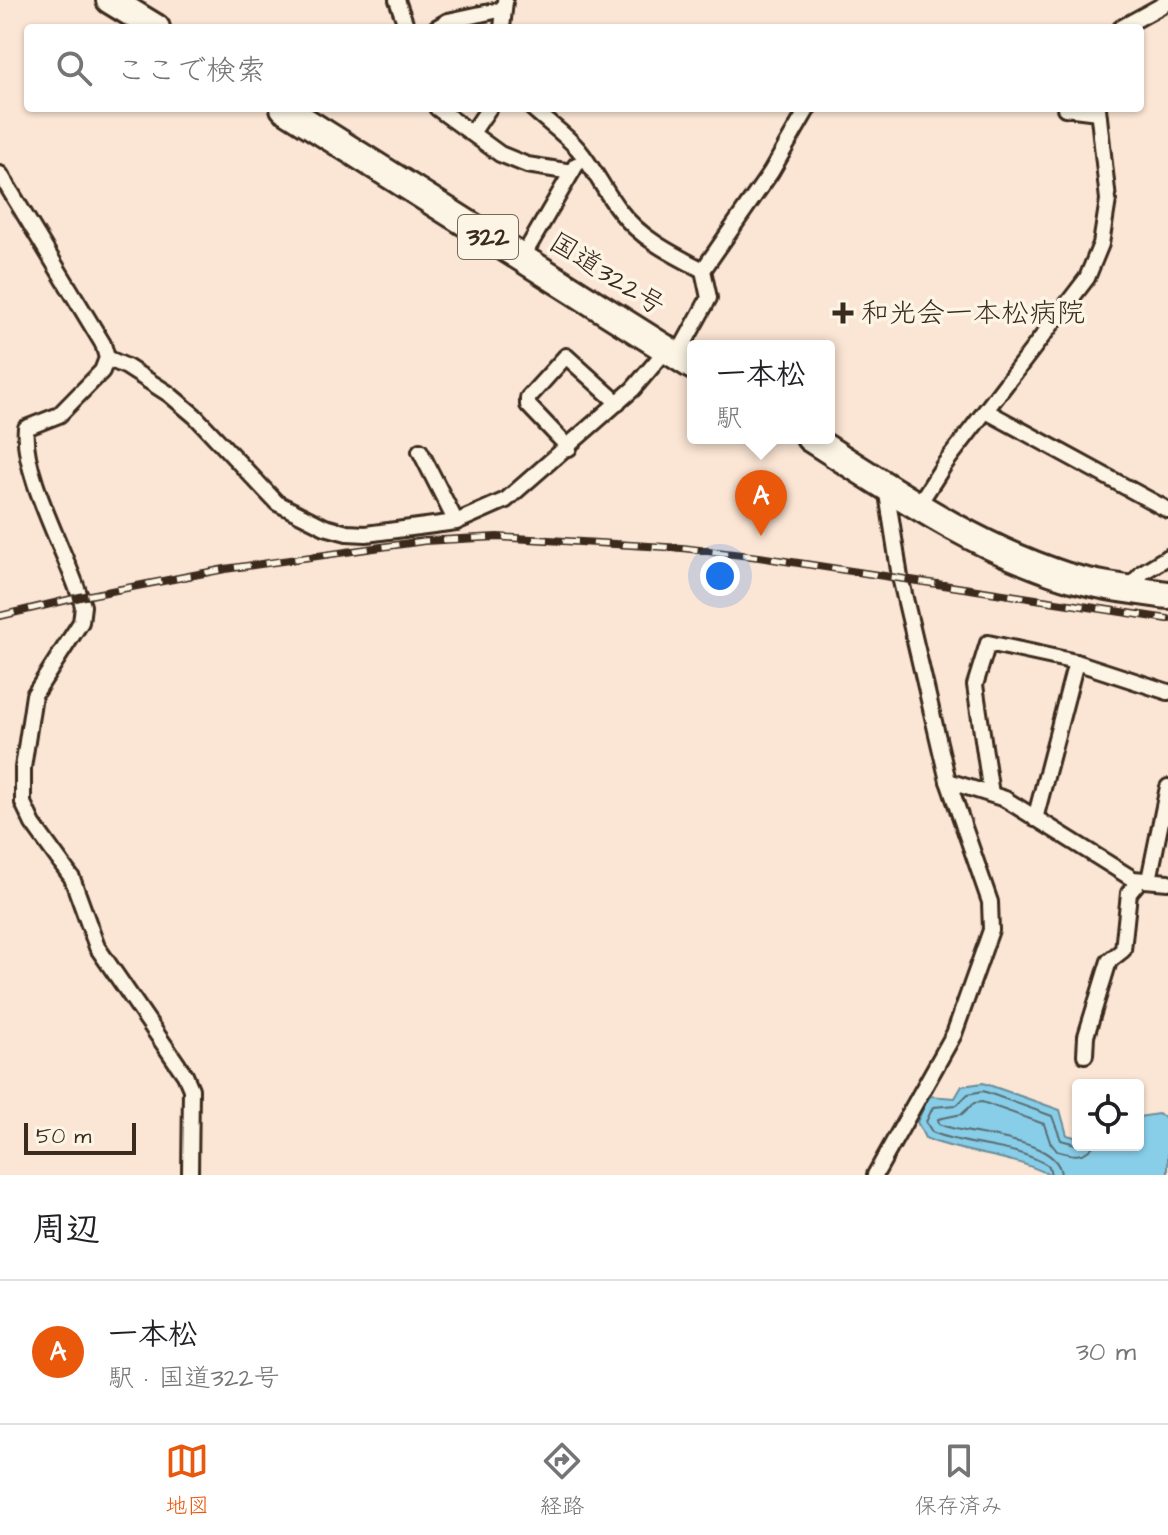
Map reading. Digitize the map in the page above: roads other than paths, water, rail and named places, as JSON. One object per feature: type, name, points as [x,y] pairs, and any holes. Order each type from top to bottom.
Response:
[{"type":"highway","points":[[110,0],[149,24]]},
{"type":"highway","name":"国道322号","points":[[290,112],[679,357]]},
{"type":"highway","points":[[819,444],[917,507],[1015,557],[1067,577],[1168,595]]},
{"type":"street","points":[[397,0],[406,24]]},
{"type":"street","points":[[1128,24],[1165,2]]},
{"type":"street","points":[[443,24],[505,5]]},
{"type":"street","points":[[443,112],[500,154],[527,165],[572,172]]},
{"type":"street","points":[[472,133],[486,112]]},
{"type":"street","points":[[537,112],[564,134],[619,210],[641,232],[665,251],[703,270]]},
{"type":"street","points":[[688,340],[709,298],[703,270],[771,172],[806,112]]},
{"type":"street","points":[[917,507],[944,465],[1087,278],[1101,244],[1108,200],[1098,112]]},
{"type":"street","points":[[522,258],[582,155]]},
{"type":"street","points":[[0,174],[103,344],[107,358],[102,371],[59,415],[26,428],[25,441],[34,478],[83,606],[81,622],[34,695],[23,768],[23,803],[33,824],[72,878],[97,947],[185,1075],[191,1089],[190,1175]]},
{"type":"street","points":[[569,448],[528,405],[528,398],[566,356],[618,403]]},
{"type":"street","points":[[107,358],[169,394],[195,416],[277,503],[325,527],[357,534],[456,522],[506,500],[618,403],[679,357]]},
{"type":"street","points":[[986,411],[1168,510]]},
{"type":"street","points":[[420,451],[456,522]]},
{"type":"street","points":[[876,1175],[954,1034],[991,930],[990,902],[948,781],[900,577],[886,487]]},
{"type":"street","points":[[1128,589],[1143,572],[1168,557]]},
{"type":"street","points":[[991,794],[975,685],[988,643],[1076,662],[1168,692]]},
{"type":"street","points":[[1035,819],[1076,662]]},
{"type":"street","points":[[948,781],[1005,799],[1144,881],[1168,882]]},
{"type":"street","points":[[1085,1055],[1086,1036],[1109,961],[1123,950],[1129,893],[1144,881],[1168,787]]},
{"type":"water","points":[[983,1083],[1060,1110],[1067,1135],[1072,1136],[1072,1151],[1144,1151],[1144,1116],[1158,1114],[1168,1118],[1168,1175],[1050,1175],[1019,1163],[925,1138],[917,1122],[929,1096],[955,1098],[962,1086]]},
{"type":"railway","points":[[0,616],[225,569],[424,541],[497,537],[682,548],[759,557],[1168,619]]},
{"type":"place","name":"和光会一本松病院","points":[[843,313]]},
{"type":"place","name":"一本松","points":[[761,536]]}]
